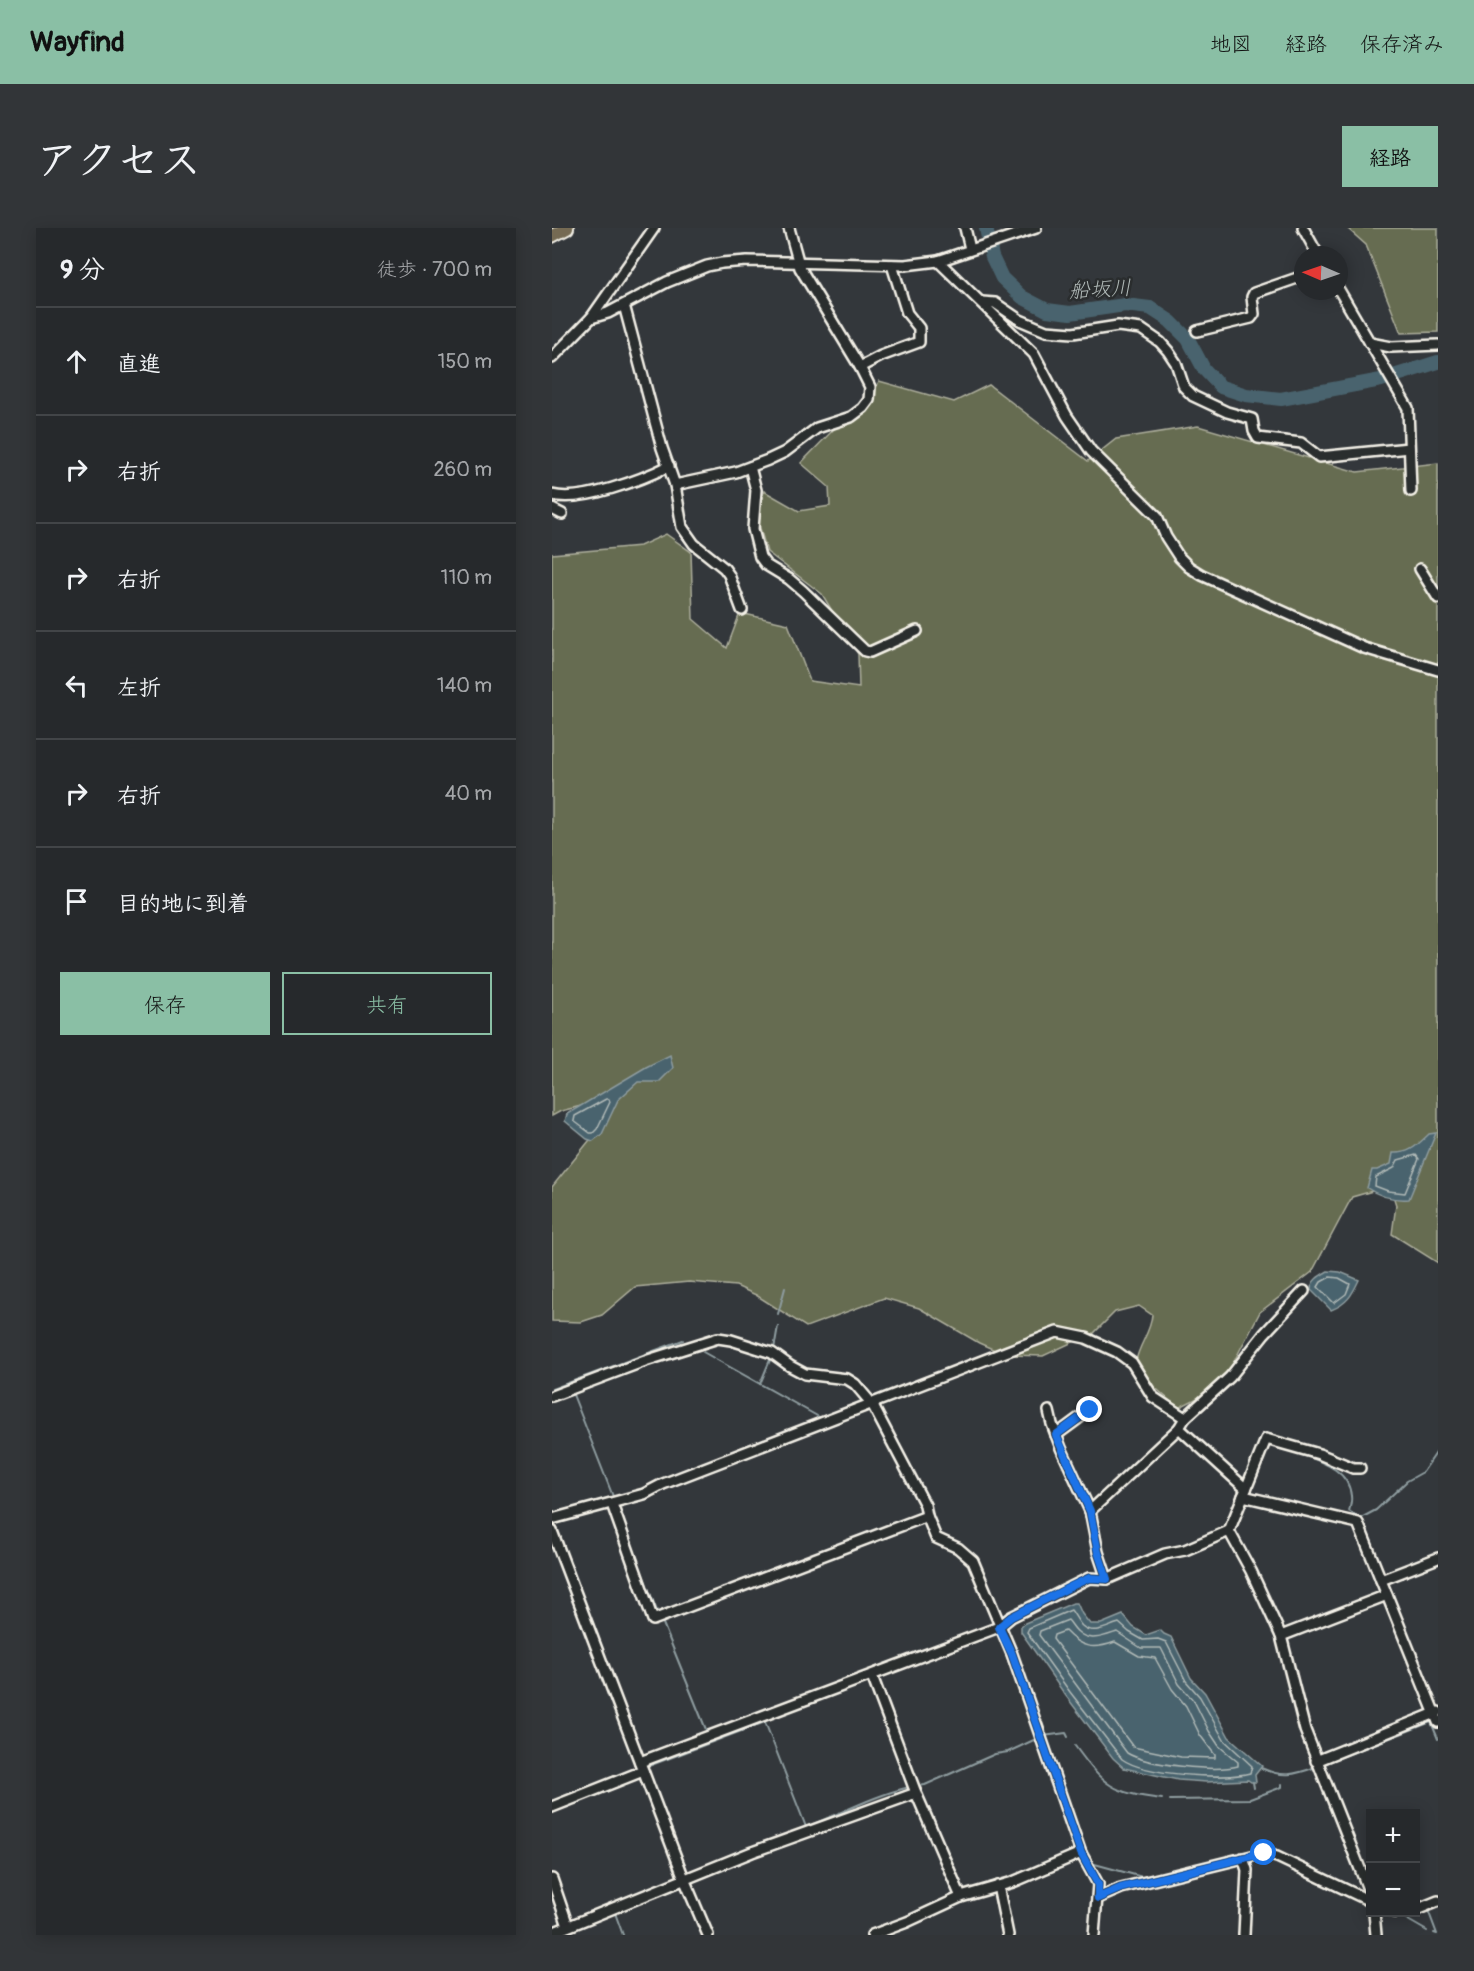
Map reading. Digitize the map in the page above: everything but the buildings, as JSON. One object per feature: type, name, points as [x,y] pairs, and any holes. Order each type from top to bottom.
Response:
[{"type":"main road","points":[[552,236],[567,228]]},
{"type":"street","points":[[552,358],[591,318],[654,228]]},
{"type":"street","points":[[675,485],[736,472],[785,452],[817,428],[842,422],[863,408],[869,400],[870,387],[860,367],[803,274],[789,228]]},
{"type":"street","points":[[965,228],[972,249]]},
{"type":"street","points":[[591,318],[707,266],[747,261],[905,265],[938,261],[1036,228]]},
{"type":"street","points":[[1303,228],[1313,246]]},
{"type":"street","points":[[938,261],[1034,354],[1067,416],[1091,451],[1157,516],[1166,537],[1179,557],[1189,567],[1202,575],[1365,648],[1438,670]]},
{"type":"street","points":[[860,367],[881,356],[919,342],[919,328],[907,313],[892,265]]},
{"type":"street","points":[[1197,331],[1251,318],[1254,314],[1252,297],[1254,293],[1294,279]]},
{"type":"street","points":[[1345,300],[1408,408],[1412,491]]},
{"type":"street","points":[[982,302],[995,303],[1020,320],[1046,331],[1073,333],[1118,326],[1141,329],[1160,342],[1168,351],[1176,363],[1184,387],[1193,396],[1227,412],[1252,419],[1258,438],[1302,443],[1319,457],[1409,448]]},
{"type":"street","points":[[624,304],[662,448],[675,485],[682,528],[694,544],[724,568],[729,575],[742,610]]},
{"type":"street","points":[[1371,344],[1391,347],[1438,345]]},
{"type":"street","points":[[552,495],[576,495],[642,480],[669,466]]},
{"type":"street","points":[[750,467],[756,490],[753,530],[760,557],[766,565],[803,591],[854,643],[865,651],[870,652],[917,631]]},
{"type":"street","points":[[552,508],[562,514]]},
{"type":"street","points":[[1420,568],[1438,598]]},
{"type":"street","points":[[1090,1511],[1230,1377],[1264,1334],[1304,1291]]},
{"type":"street","points":[[552,1520],[644,1494],[663,1484],[1058,1332],[1086,1338],[1117,1352],[1132,1364],[1153,1397],[1185,1418]]},
{"type":"street","points":[[552,1396],[645,1361],[718,1338],[772,1353],[805,1374],[847,1379],[855,1383],[872,1404],[925,1505],[936,1538],[958,1548],[973,1561],[1012,1654],[1081,1853],[1098,1884],[1094,1935]]},
{"type":"street","points":[[1056,1435],[1090,1410]]},
{"type":"street","points":[[1049,1411],[1056,1435],[1090,1511],[1098,1552],[1107,1579]]},
{"type":"street","points":[[1179,1428],[1244,1493],[1358,1523],[1437,1716],[1316,1761]]},
{"type":"street","points":[[552,1807],[642,1766],[999,1627],[1011,1617],[1089,1578],[1107,1579],[1165,1554],[1185,1550],[1228,1531],[1266,1439],[1319,1454],[1353,1468],[1360,1468]]},
{"type":"street","points":[[612,1504],[653,1620],[927,1515]]},
{"type":"street","points":[[552,1531],[685,1881],[708,1935]]},
{"type":"street","points":[[1228,1531],[1251,1571],[1281,1636],[1305,1730],[1366,1882]]},
{"type":"street","points":[[1381,1580],[1438,1558]]},
{"type":"street","points":[[1281,1636],[1387,1595]]},
{"type":"street","points":[[872,1676],[916,1792],[961,1897]]},
{"type":"street","points":[[552,1933],[752,1852],[916,1792]]},
{"type":"street","points":[[872,1935],[961,1897],[998,1888],[1081,1853]]},
{"type":"street","points":[[1098,1898],[1121,1888],[1244,1861],[1264,1853],[1366,1899]]},
{"type":"street","points":[[1244,1861],[1247,1870],[1244,1935]]},
{"type":"street","points":[[552,1879],[568,1926]]},
{"type":"street","points":[[998,1888],[1008,1935]]},
{"type":"street","points":[[1420,1908],[1438,1901]]},
{"type":"street","points":[[1374,1917],[1376,1935]]},
{"type":"green space","points":[[1347,228],[1438,228],[1438,332],[1401,333],[1366,245]]},
{"type":"green space","points":[[879,381],[954,402],[989,385],[1088,461],[1116,439],[1198,426],[1357,472],[1438,463],[1438,1263],[1392,1234],[1396,1205],[1390,1186],[1352,1197],[1312,1272],[1260,1312],[1221,1386],[1178,1408],[1149,1382],[1136,1361],[1150,1327],[1152,1315],[1139,1306],[1115,1312],[1090,1337],[1075,1341],[1043,1356],[1006,1355],[979,1343],[919,1308],[884,1298],[806,1327],[756,1295],[736,1286],[689,1282],[635,1287],[602,1315],[581,1322],[552,1321],[552,1187],[589,1141],[611,1108],[601,1101],[561,1111],[552,1116],[552,554],[640,546],[666,534],[691,552],[693,619],[727,648],[740,613],[788,624],[810,681],[859,688],[858,654],[822,594],[767,552],[757,518],[764,491],[799,511],[830,506],[829,487],[801,463],[834,429],[866,413]]},
{"type":"water","points":[[670,1055],[673,1068],[659,1082],[638,1082],[618,1100],[602,1134],[593,1141],[587,1139],[565,1121],[567,1114]]},
{"type":"water","points":[[1436,1133],[1409,1199],[1387,1197],[1367,1188],[1372,1170],[1391,1164],[1393,1153],[1409,1150],[1429,1134]]},
{"type":"water","points":[[1328,1271],[1340,1272],[1359,1280],[1348,1298],[1331,1310],[1311,1290],[1315,1281]]},
{"type":"water","points":[[1077,1603],[1090,1624],[1101,1624],[1123,1615],[1133,1627],[1146,1635],[1160,1630],[1171,1637],[1191,1678],[1205,1693],[1229,1737],[1262,1766],[1255,1775],[1256,1782],[1178,1780],[1124,1768],[1113,1758],[1021,1632],[1021,1626],[1025,1623]]},
{"type":"waterway","name":"船坂川","points":[[986,228],[992,257],[1002,278],[1022,297],[1047,310],[1070,313],[1125,305],[1150,308],[1170,321],[1188,339],[1204,369],[1221,387],[1246,395],[1281,399],[1381,380],[1438,362]]},
{"type":"waterway","points":[[778,1314],[785,1288]]},
{"type":"waterway","points":[[774,1349],[778,1326]]},
{"type":"waterway","points":[[552,1389],[683,1340]]},
{"type":"waterway","points":[[703,1352],[819,1417],[825,1417]]},
{"type":"waterway","points":[[760,1384],[770,1360]]},
{"type":"waterway","points":[[890,1392],[904,1386]]},
{"type":"waterway","points":[[572,1392],[614,1499]]},
{"type":"waterway","points":[[1356,1516],[1361,1518],[1376,1510],[1407,1481],[1423,1472],[1438,1450]]},
{"type":"waterway","points":[[1301,1454],[1340,1473],[1349,1487],[1351,1498],[1349,1511],[1356,1516],[1355,1519]]},
{"type":"waterway","points":[[1354,1525],[1381,1595]]},
{"type":"waterway","points":[[634,1552],[659,1616]]},
{"type":"waterway","points":[[1383,1600],[1429,1712]]},
{"type":"waterway","points":[[662,1621],[707,1732]]},
{"type":"waterway","points":[[646,1767],[765,1722],[806,1827]]},
{"type":"waterway","points":[[1321,1765],[1431,1722],[1438,1739]]},
{"type":"waterway","points":[[1043,1736],[1066,1733],[1068,1737]]},
{"type":"waterway","points":[[916,1786],[925,1785],[1038,1738]]},
{"type":"waterway","points":[[1075,1746],[1102,1779],[1111,1785],[1131,1794],[1162,1799]]},
{"type":"waterway","points":[[1261,1768],[1289,1774],[1316,1767]]},
{"type":"waterway","points":[[570,1795],[640,1768]]},
{"type":"waterway","points":[[1253,1782],[1254,1788]]},
{"type":"waterway","points":[[1170,1800],[1250,1799],[1282,1787],[1282,1784]]},
{"type":"waterway","points":[[714,1863],[870,1800],[910,1787]]},
{"type":"waterway","points":[[1278,1853],[1287,1857]]},
{"type":"waterway","points":[[1091,1863],[1146,1878]]},
{"type":"waterway","points":[[623,1935],[615,1913],[681,1887],[683,1884]]},
{"type":"waterway","points":[[1430,1908],[1428,1910],[1437,1934],[1434,1933]]},
{"type":"waterway","points":[[1403,1917],[1427,1931]]},
{"type":"route","points":[[1090,1410],[1056,1435],[1090,1511],[1098,1552],[1107,1579],[1089,1578],[1011,1617],[999,1627],[1012,1654],[1081,1853],[1098,1884],[1098,1898],[1121,1888],[1264,1853]]}]
